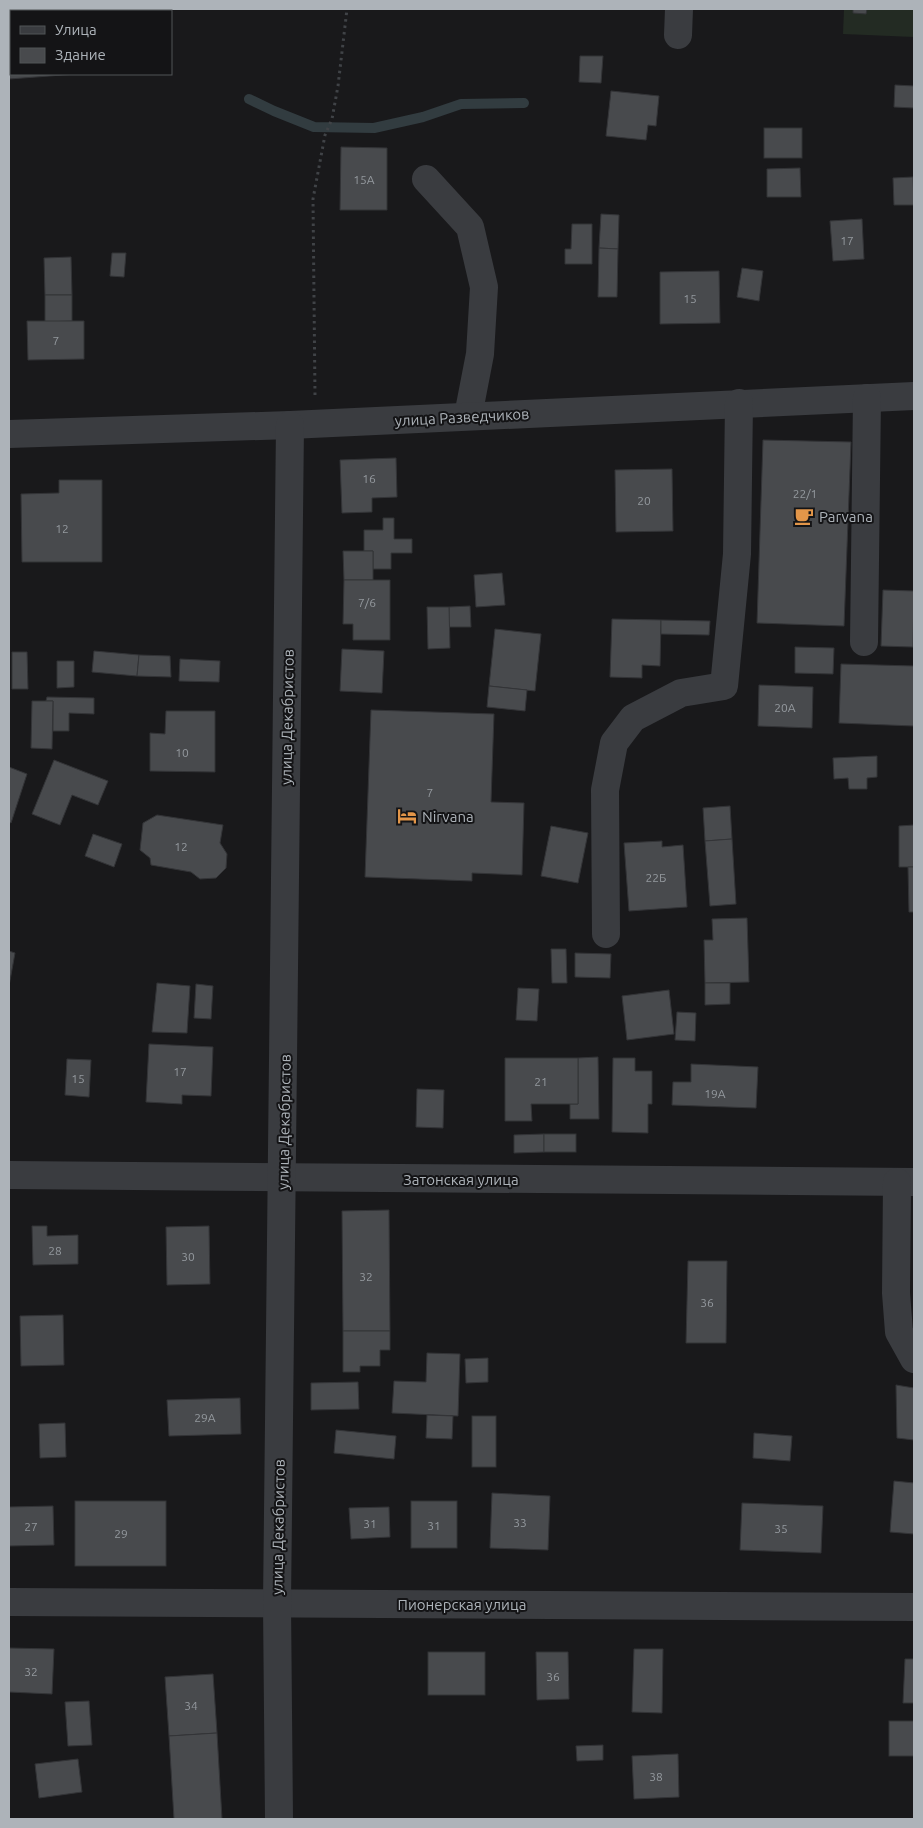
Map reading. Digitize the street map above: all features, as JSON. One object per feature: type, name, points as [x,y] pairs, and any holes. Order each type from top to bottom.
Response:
[{"type":"street","points":[[426,179],[470,227],[484,286],[480,354],[468,416]]},
{"type":"street","name":"улица Разведчиков","points":[[9,434],[302,424],[914,396]]},
{"type":"street","points":[[864,642],[867,398]]},
{"type":"street","points":[[606,934],[605,790],[614,742],[633,718],[681,693],[724,686],[737,554],[739,403]]},
{"type":"street","name":"улица Декабристов","points":[[279,1819],[277,1603],[283,1178],[302,424]]},
{"type":"street","name":"Затонская улица","points":[[9,1175],[906,1182]]},
{"type":"street","points":[[906,1182],[896,1292],[899,1332],[914,1359]]},
{"type":"street","name":"Пионерская улица","points":[[9,1602],[914,1607]]},
{"type":"path","points":[[302,424],[313,199],[325,135],[332,119],[348,9]]},
{"type":"shaded area","points":[[844,9],[914,9],[914,37],[843,34]]},
{"type":"building","points":[[853,9],[867,9],[866,14],[853,13]]},
{"type":"building","points":[[9,26],[10,75],[63,75],[9,79]]},
{"type":"building","points":[[580,56],[603,56],[601,83],[579,82]]},
{"type":"building","points":[[895,85],[914,86],[914,108],[894,107]]},
{"type":"building","points":[[611,91],[659,96],[656,126],[648,125],[646,140],[606,136]]},
{"type":"building","points":[[764,128],[802,128],[802,158],[764,158]]},
{"type":"building","points":[[341,147],[387,148],[387,210],[340,210]]},
{"type":"building","points":[[800,168],[801,197],[767,197],[767,169]]},
{"type":"building","points":[[913,177],[914,205],[894,205],[893,178]]},
{"type":"building","points":[[601,214],[619,215],[618,249],[599,248]]},
{"type":"building","points":[[862,219],[864,259],[833,261],[830,221]]},
{"type":"building","points":[[572,224],[592,224],[592,264],[565,264],[565,249],[571,249]]},
{"type":"building","points":[[599,248],[618,249],[617,297],[598,297]]},
{"type":"building","points":[[112,253],[126,253],[124,277],[110,276]]},
{"type":"building","points":[[71,257],[72,295],[45,295],[44,258]]},
{"type":"building","points":[[742,268],[763,271],[759,301],[737,297]]},
{"type":"building","points":[[719,271],[720,323],[660,324],[660,272]]},
{"type":"building","points":[[45,295],[72,295],[72,321],[45,322]]},
{"type":"building","points":[[27,321],[84,321],[84,359],[28,360]]},
{"type":"building","points":[[763,440],[851,442],[844,626],[757,623]]},
{"type":"building","points":[[396,458],[397,497],[372,498],[372,512],[342,513],[340,460]]},
{"type":"building","points":[[672,469],[673,531],[616,532],[615,470]]},
{"type":"building","points":[[59,480],[102,480],[102,562],[22,562],[21,494],[59,493]]},
{"type":"building","points":[[383,518],[394,518],[394,539],[412,539],[412,553],[391,553],[391,569],[373,569],[373,551],[364,551],[364,530],[383,530]]},
{"type":"building","points":[[343,551],[373,551],[373,580],[344,580]]},
{"type":"building","points":[[502,573],[505,605],[476,607],[474,575]]},
{"type":"building","points":[[344,580],[390,580],[390,640],[353,640],[353,624],[343,624]]},
{"type":"building","points":[[883,590],[914,591],[913,647],[881,646]]},
{"type":"building","points":[[470,606],[471,627],[449,627],[449,607]]},
{"type":"building","points":[[427,607],[449,607],[450,648],[428,649]]},
{"type":"building","points":[[612,619],[661,620],[660,666],[642,665],[642,678],[610,677]]},
{"type":"building","points":[[661,620],[710,621],[709,635],[661,634]]},
{"type":"building","points":[[495,629],[541,634],[535,691],[489,686]]},
{"type":"building","points":[[795,647],[834,648],[833,674],[795,673]]},
{"type":"building","points":[[342,649],[384,651],[382,693],[340,691]]},
{"type":"building","points":[[94,651],[139,655],[137,676],[92,672]]},
{"type":"building","points":[[12,652],[27,652],[28,689],[12,689]]},
{"type":"building","points":[[139,655],[170,656],[171,677],[137,676]]},
{"type":"building","points":[[180,659],[220,661],[219,682],[179,681]]},
{"type":"building","points":[[57,661],[74,661],[74,687],[57,688]]},
{"type":"building","points":[[841,664],[914,666],[914,726],[839,723]]},
{"type":"building","points":[[759,685],[813,687],[812,728],[758,726]]},
{"type":"building","points":[[489,686],[527,690],[525,711],[487,707]]},
{"type":"building","points":[[47,697],[94,698],[94,714],[69,713],[69,731],[53,731],[53,701],[46,701]]},
{"type":"building","points":[[32,701],[53,701],[52,749],[31,748]]},
{"type":"building","points":[[371,710],[494,714],[491,802],[524,803],[522,875],[472,873],[472,881],[365,877]]},
{"type":"building","points":[[166,711],[215,711],[215,772],[150,771],[150,733],[165,734]]},
{"type":"building","points":[[877,756],[877,777],[867,778],[867,789],[849,789],[848,778],[834,779],[833,758]]},
{"type":"building","points":[[54,760],[108,781],[98,805],[72,795],[60,825],[32,814]]},
{"type":"building","points":[[9,767],[27,774],[11,823],[9,822]]},
{"type":"building","points":[[730,806],[732,839],[705,841],[703,808]]},
{"type":"building","points":[[157,815],[223,825],[220,843],[227,854],[226,868],[216,878],[200,879],[191,872],[151,865],[150,858],[140,850],[143,823]]},
{"type":"building","points":[[914,825],[914,867],[899,867],[899,826]]},
{"type":"building","points":[[551,826],[588,833],[578,883],[541,876]]},
{"type":"building","points":[[93,834],[122,844],[114,867],[85,856]]},
{"type":"building","points":[[732,839],[736,904],[710,906],[705,841]]},
{"type":"building","points":[[662,841],[662,847],[683,845],[687,907],[629,911],[624,843]]},
{"type":"building","points":[[908,867],[914,867],[914,912],[909,912]]},
{"type":"building","points":[[747,918],[749,982],[705,983],[704,940],[713,940],[712,919]]},
{"type":"building","points":[[551,949],[566,949],[567,983],[552,983]]},
{"type":"building","points":[[9,951],[15,953],[9,986]]},
{"type":"building","points":[[575,953],[611,954],[610,978],[575,977]]},
{"type":"building","points":[[157,983],[190,986],[187,1033],[152,1032]]},
{"type":"building","points":[[705,983],[730,983],[730,1004],[705,1005]]},
{"type":"building","points":[[196,984],[213,986],[211,1019],[194,1018]]},
{"type":"building","points":[[518,988],[539,989],[537,1021],[516,1020]]},
{"type":"building","points":[[669,990],[674,1034],[627,1040],[622,996]]},
{"type":"building","points":[[677,1012],[696,1013],[695,1041],[675,1040]]},
{"type":"building","points":[[149,1044],[213,1047],[211,1096],[182,1095],[182,1104],[146,1102]]},
{"type":"building","points":[[598,1057],[599,1119],[570,1119],[570,1104],[578,1104],[578,1058]]},
{"type":"building","points":[[505,1058],[578,1058],[578,1104],[531,1104],[532,1121],[505,1121]]},
{"type":"building","points":[[613,1058],[635,1058],[635,1071],[652,1071],[652,1104],[648,1104],[648,1133],[612,1132]]},
{"type":"building","points":[[67,1059],[91,1060],[89,1097],[65,1095]]},
{"type":"building","points":[[691,1064],[758,1067],[756,1108],[672,1105],[673,1082],[691,1082]]},
{"type":"building","points":[[417,1089],[444,1090],[443,1128],[416,1127]]},
{"type":"building","points":[[544,1134],[544,1152],[514,1153],[514,1135]]},
{"type":"building","points":[[544,1134],[576,1134],[576,1152],[544,1152]]},
{"type":"building","points":[[389,1210],[390,1331],[343,1331],[342,1211]]},
{"type":"building","points":[[32,1226],[47,1226],[47,1236],[78,1235],[78,1264],[33,1265]]},
{"type":"building","points":[[209,1226],[210,1284],[167,1285],[166,1227]]},
{"type":"building","points":[[688,1261],[727,1261],[726,1343],[686,1343]]},
{"type":"building","points":[[63,1315],[64,1365],[21,1366],[20,1316]]},
{"type":"building","points":[[343,1331],[390,1331],[390,1350],[380,1350],[380,1366],[360,1366],[360,1372],[343,1372]]},
{"type":"building","points":[[427,1353],[460,1354],[458,1416],[392,1413],[394,1381],[426,1382]]},
{"type":"building","points":[[488,1358],[488,1382],[466,1383],[465,1359]]},
{"type":"building","points":[[358,1382],[359,1409],[311,1410],[311,1383]]},
{"type":"building","points":[[896,1385],[914,1388],[914,1440],[897,1438]]},
{"type":"building","points":[[240,1398],[241,1434],[169,1436],[167,1400]]},
{"type":"building","points":[[427,1415],[453,1416],[452,1439],[426,1438]]},
{"type":"building","points":[[472,1416],[496,1416],[496,1467],[472,1467]]},
{"type":"building","points":[[65,1423],[66,1457],[40,1458],[39,1424]]},
{"type":"building","points":[[336,1430],[396,1436],[394,1459],[334,1453]]},
{"type":"building","points":[[754,1433],[792,1436],[790,1461],[753,1458]]},
{"type":"building","points":[[894,1481],[914,1483],[914,1534],[890,1532]]},
{"type":"building","points":[[492,1493],[550,1496],[548,1550],[490,1548]]},
{"type":"building","points":[[75,1501],[166,1501],[166,1566],[75,1566]]},
{"type":"building","points":[[411,1501],[457,1501],[457,1548],[411,1548]]},
{"type":"building","points":[[742,1503],[823,1506],[821,1553],[740,1550]]},
{"type":"building","points":[[53,1506],[54,1545],[9,1546],[9,1507]]},
{"type":"building","points":[[389,1507],[390,1537],[351,1539],[349,1508]]},
{"type":"building","points":[[9,1648],[54,1649],[52,1694],[9,1692]]},
{"type":"building","points":[[634,1649],[663,1649],[662,1713],[632,1712]]},
{"type":"building","points":[[428,1652],[485,1652],[485,1695],[428,1695]]},
{"type":"building","points":[[536,1652],[568,1652],[569,1699],[537,1700]]},
{"type":"building","points":[[905,1659],[914,1659],[914,1703],[903,1703]]},
{"type":"building","points":[[213,1674],[217,1733],[169,1736],[165,1677]]},
{"type":"building","points":[[89,1701],[92,1745],[68,1746],[65,1702]]},
{"type":"building","points":[[889,1721],[914,1721],[914,1756],[889,1756]]},
{"type":"building","points":[[217,1733],[222,1819],[174,1819],[169,1736]]},
{"type":"building","points":[[603,1745],[603,1760],[577,1761],[576,1746]]},
{"type":"building","points":[[678,1754],[679,1797],[634,1799],[632,1756]]},
{"type":"building","points":[[78,1759],[82,1792],[39,1798],[35,1764]]},
{"type":"waterway","points":[[249,99],[314,127],[374,128],[423,117],[461,104],[524,103]]},
{"type":"place","name":"Parvana","points":[[804,516]]},
{"type":"place","name":"Nirvana","points":[[407,816]]}]
